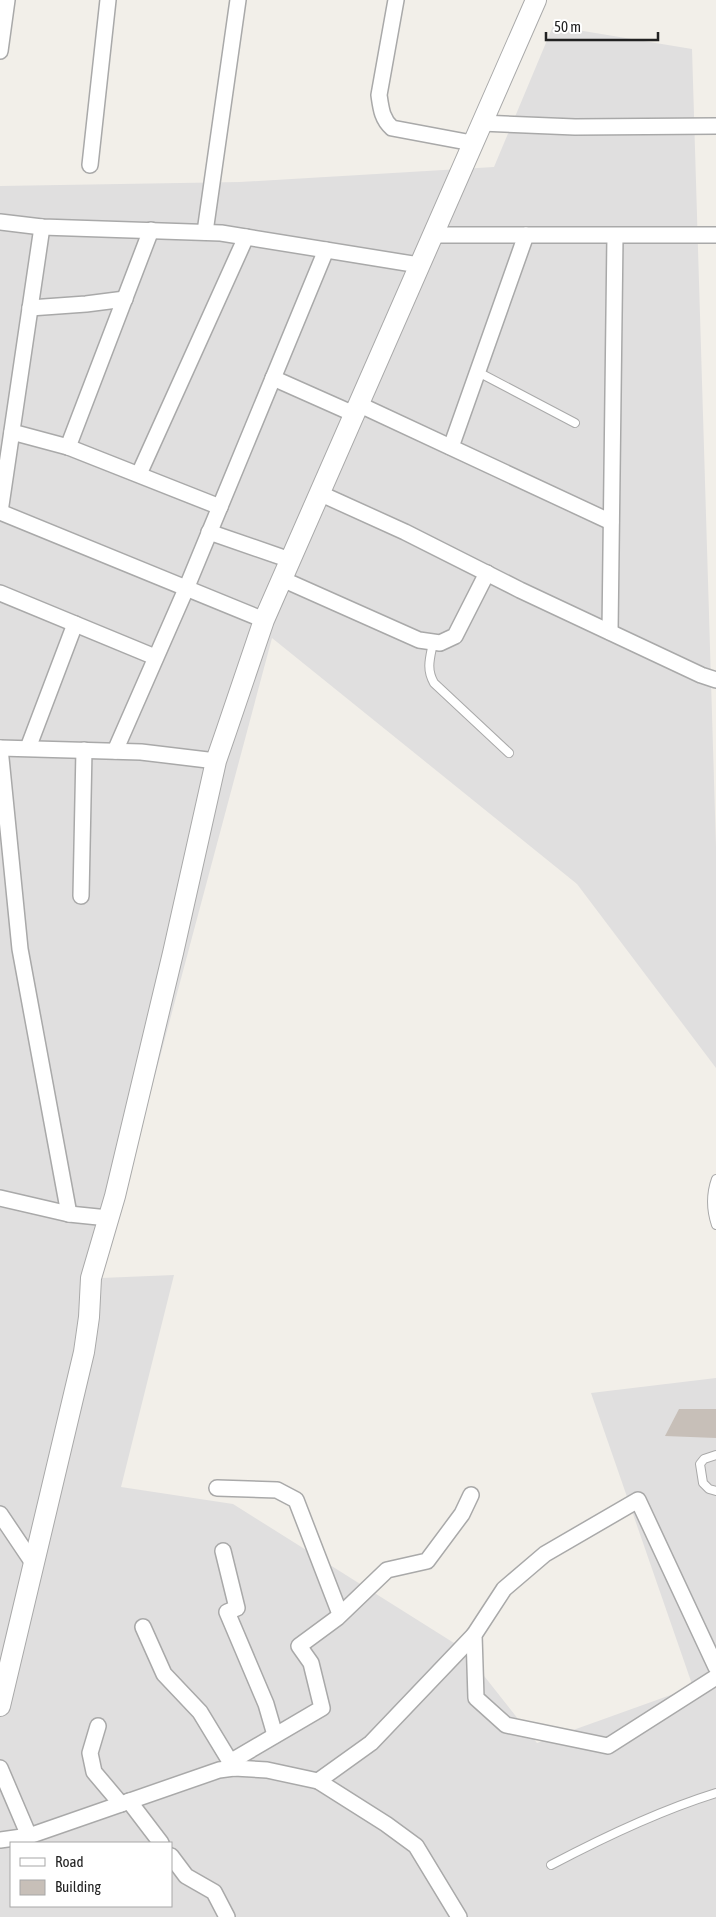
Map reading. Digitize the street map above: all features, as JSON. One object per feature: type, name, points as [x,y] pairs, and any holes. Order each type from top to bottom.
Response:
[{"type":"street","points":[[0,50],[7,0]]},
{"type":"street","points":[[90,165],[108,0]]},
{"type":"street","points":[[205,232],[238,0]]},
{"type":"street","points":[[396,0],[379,95],[385,122],[392,128],[472,143]]},
{"type":"street","points":[[0,1706],[84,1352],[89,1317],[91,1278],[108,1218],[173,953],[216,761],[264,620],[536,0]]},
{"type":"street","points":[[481,123],[575,128],[716,126]]},
{"type":"street","points":[[0,222],[42,227],[205,232],[419,265]]},
{"type":"street","points":[[42,227],[0,512],[264,620]]},
{"type":"street","points":[[68,447],[151,230]]},
{"type":"street","points":[[432,235],[716,235]]},
{"type":"street","points":[[451,448],[526,235]]},
{"type":"street","points":[[610,632],[615,236]]},
{"type":"street","points":[[139,474],[246,237]]},
{"type":"street","points":[[115,751],[186,589],[326,250]]},
{"type":"street","points":[[30,308],[125,299]]},
{"type":"street","points":[[273,378],[356,409],[451,448],[611,522]]},
{"type":"street","points":[[12,432],[68,447],[220,507]]},
{"type":"street","points":[[319,493],[405,532],[700,675],[716,680]]},
{"type":"street","points":[[209,532],[290,560]]},
{"type":"street","points":[[282,579],[419,640],[440,643],[454,636],[487,573]]},
{"type":"street","points":[[0,593],[156,656]]},
{"type":"street","points":[[28,748],[75,624]]},
{"type":"street","points":[[69,1214],[20,949],[0,748],[141,752],[216,761]]},
{"type":"street","points":[[81,896],[84,750]]},
{"type":"street","points":[[0,1198],[69,1214],[108,1218]]},
{"type":"street","points":[[217,1488],[277,1490],[296,1500],[340,1614]]},
{"type":"street","points":[[0,1840],[29,1836],[232,1765],[276,1735],[322,1708],[311,1663],[299,1646],[340,1614],[387,1570],[427,1561],[462,1514],[471,1496]]},
{"type":"street","points":[[318,1780],[371,1743],[474,1635],[504,1589],[545,1554],[638,1500],[716,1667]]},
{"type":"street","points":[[0,1514],[33,1563]]},
{"type":"street","points":[[223,1552],[237,1608],[227,1612],[266,1704],[276,1735]]},
{"type":"street","points":[[143,1627],[164,1674],[200,1712],[232,1765]]},
{"type":"street","points":[[474,1635],[476,1698],[506,1725],[608,1746],[716,1677]]},
{"type":"street","points":[[98,1726],[90,1753],[94,1772],[125,1802],[160,1842]]},
{"type":"street","points":[[232,1765],[318,1780],[416,1846],[459,1917]]},
{"type":"street","points":[[0,1768],[29,1836]]},
{"type":"street","points":[[172,1857],[186,1876],[214,1892],[227,1917]]},
{"type":"lane","points":[[478,372],[575,423]]},
{"type":"lane","points":[[433,643],[428,664],[434,683],[509,753]]},
{"type":"lane","points":[[716,1178],[712,1202],[716,1225]]},
{"type":"lane","points":[[716,1455],[704,1459],[700,1464],[703,1483],[709,1489],[716,1491]]},
{"type":"lane","points":[[551,1865],[605,1836],[655,1815],[716,1793]]},
{"type":"shaded area","points":[[553,26],[692,49],[716,847],[716,1068],[577,884],[272,638],[101,1278],[174,1275],[121,1487],[233,1504],[462,1648],[537,1743],[693,1687],[591,1393],[716,1378],[716,1917],[0,1917],[0,186],[240,182],[494,167]]},
{"type":"building","points":[[679,1409],[716,1409],[716,1438],[665,1436]]}]
